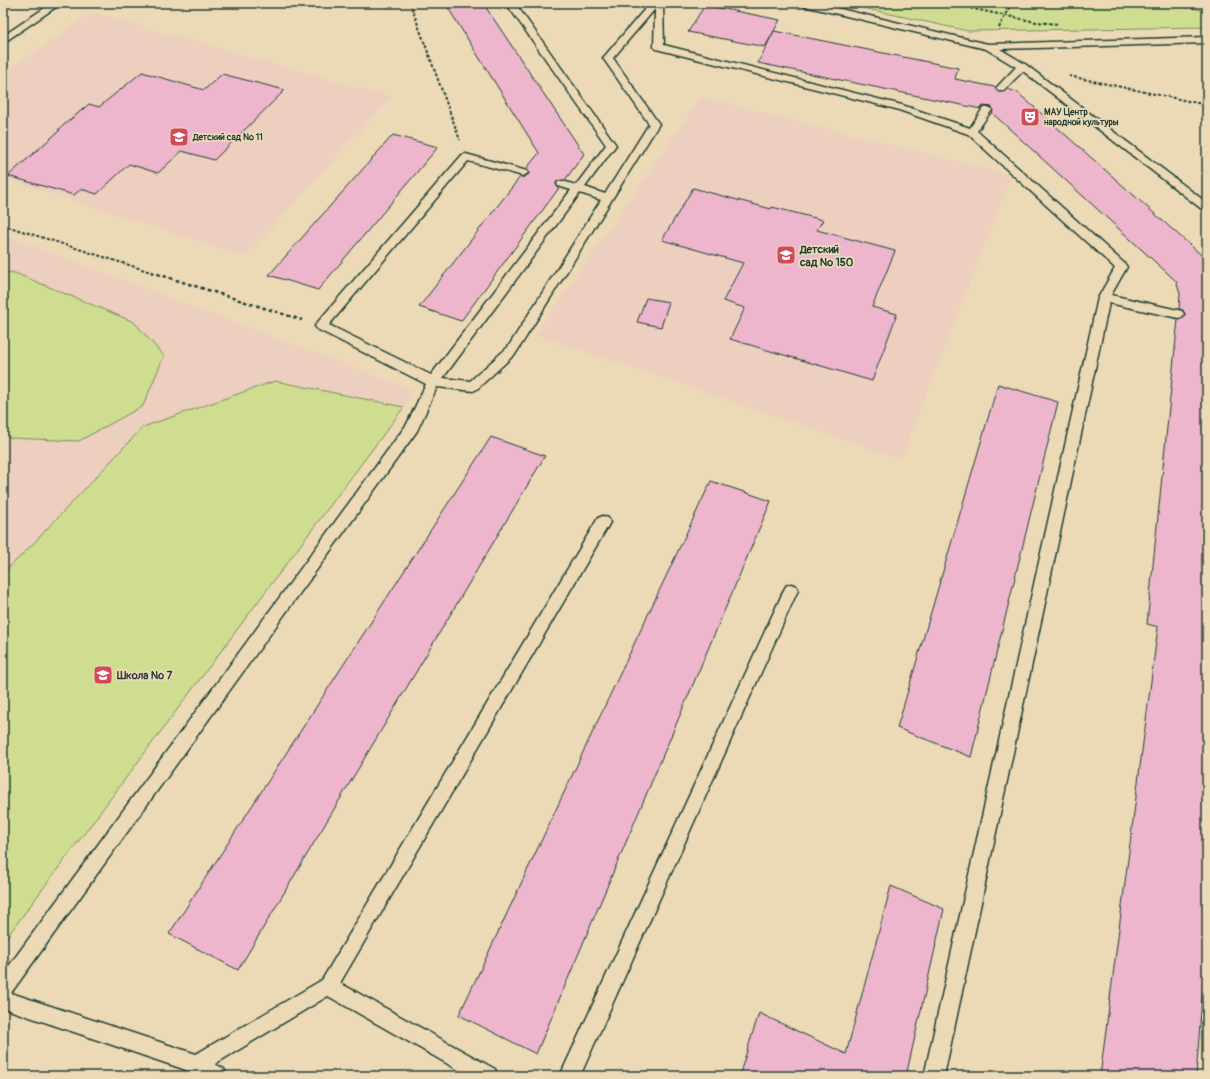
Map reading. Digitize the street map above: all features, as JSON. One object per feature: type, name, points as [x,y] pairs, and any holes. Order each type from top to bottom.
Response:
[{"type":"lane","points":[[3,40],[58,3]]},
{"type":"lane","points":[[3,989],[412,427],[433,382],[611,145],[510,3]]},
{"type":"lane","points":[[523,173],[466,157],[321,326],[433,382],[473,386],[512,350],[654,124],[608,58],[655,3]]},
{"type":"lane","points":[[659,3],[659,47],[899,106],[972,132],[1121,267],[1104,298],[934,1076]]},
{"type":"lane","points":[[804,3],[988,47],[1207,40]]},
{"type":"lane","points":[[988,47],[1022,66],[1207,208]]},
{"type":"lane","points":[[1001,88],[1022,66]]},
{"type":"lane","points":[[972,132],[987,110]]},
{"type":"lane","points":[[562,184],[607,198]]},
{"type":"lane","points":[[1104,298],[1178,314]]},
{"type":"lane","points":[[197,1064],[328,986],[603,522]]},
{"type":"lane","points":[[570,1076],[791,590]]},
{"type":"lane","points":[[328,986],[488,1076]]},
{"type":"lane","points":[[3,999],[197,1064],[217,1076]]},
{"type":"path","points":[[410,3],[466,157]]},
{"type":"path","points":[[946,3],[1036,22],[1059,24]]},
{"type":"path","points":[[1005,16],[1011,3]]},
{"type":"path","points":[[1068,76],[1207,105]]},
{"type":"path","points":[[3,225],[321,326]]},
{"type":"shaded area","name":"Детский сад № 11","points":[[92,12],[391,97],[245,257],[3,178],[3,74]]},
{"type":"shaded area","name":"Детский сад № 150","points":[[701,97],[1012,175],[901,459],[535,335]]},
{"type":"shaded area","name":"Школа № 7","points":[[3,234],[412,390],[404,407],[3,942]]},
{"type":"green space","points":[[840,3],[1167,3],[1207,11],[1207,27],[968,31]]},
{"type":"green space","points":[[3,272],[15,273],[134,322],[164,356],[143,406],[79,441],[11,438],[3,434]]},
{"type":"green space","name":"Школа № 7","points":[[275,381],[404,407],[3,942],[3,573],[30,547],[143,427]]},
{"type":"building","points":[[445,3],[483,3],[584,154],[565,180],[557,181],[556,185],[559,188],[461,321],[419,307],[520,177],[524,177],[529,174],[526,169],[539,153]]},
{"type":"building","points":[[705,5],[780,20],[765,47],[688,32]]},
{"type":"building","points":[[774,31],[958,68],[955,79],[995,87],[998,92],[1004,92],[1007,89],[1017,92],[1207,260],[1207,936],[1196,1076],[1100,1076],[1158,627],[1147,624],[1178,319],[1185,315],[1183,310],[1179,309],[1180,294],[1176,281],[992,113],[992,107],[983,106],[981,109],[758,63]]},
{"type":"building","points":[[142,72],[204,90],[222,74],[285,90],[214,160],[182,151],[158,173],[129,164],[97,194],[81,189],[74,195],[8,176],[89,104],[99,107]]},
{"type":"building","points":[[393,135],[438,147],[318,290],[269,275]]},
{"type":"building","points":[[693,188],[771,209],[772,207],[823,220],[817,230],[895,251],[872,307],[897,314],[872,381],[730,339],[745,308],[723,301],[743,263],[662,240]]},
{"type":"building","points":[[646,298],[669,302],[661,327],[637,322]]},
{"type":"building","points":[[998,384],[1058,402],[971,757],[897,728]]},
{"type":"building","points":[[491,437],[545,456],[238,970],[169,934]]},
{"type":"building","points":[[711,481],[771,501],[536,1054],[459,1015]]},
{"type":"building","points":[[891,886],[944,909],[906,1076],[739,1076],[759,1013],[846,1054]]},
{"type":"place","name":"МАУ Центр народной культуры","points":[[1030,117]]},
{"type":"place","name":"Детский сад № 11","points":[[179,137]]},
{"type":"place","name":"Детский сад № 150","points":[[786,255]]},
{"type":"place","name":"Школа № 7","points":[[103,675]]}]
